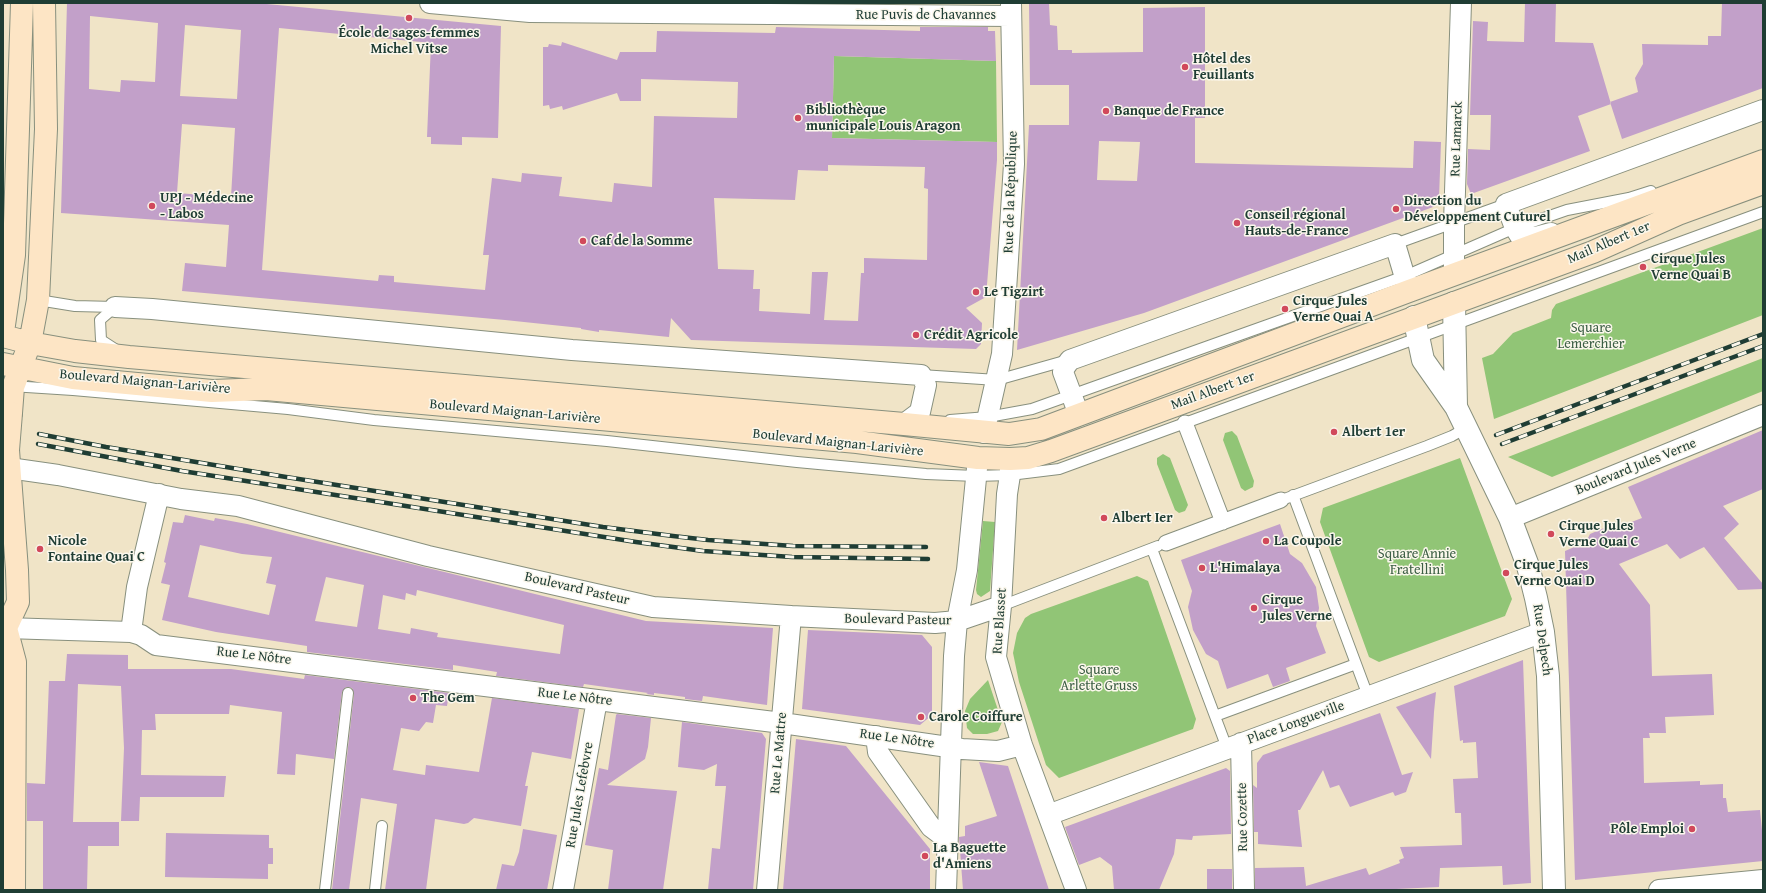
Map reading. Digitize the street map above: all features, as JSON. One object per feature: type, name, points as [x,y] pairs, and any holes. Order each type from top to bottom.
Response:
[{"type":"main road","points":[[3,332],[6,294],[14,255],[22,3]]},
{"type":"main road","points":[[14,890],[15,662],[4,627],[18,602],[17,570],[8,459],[11,414],[10,376],[30,343],[38,300],[46,129],[44,3]]},
{"type":"main road","name":"Mail Albert 1er","points":[[1009,434],[1041,429],[1454,265],[1627,211],[1763,161]]},
{"type":"main road","name":"Mail Albert 1er","points":[[1010,467],[1028,458],[1416,327],[1454,302],[1593,252],[1678,214],[1763,183]]},
{"type":"main road","points":[[1454,265],[1454,302]]},
{"type":"main road","points":[[1407,284],[1416,327]]},
{"type":"main road","name":"Boulevard Maignan-Larivière","points":[[3,336],[30,343],[129,358],[912,424],[986,425],[1009,434]]},
{"type":"main road","name":"Boulevard Maignan-Larivière","points":[[10,376],[73,378],[212,391],[266,389],[856,442],[977,467],[1010,467]]},
{"type":"main road","points":[[977,467],[986,425]]},
{"type":"main road","points":[[1009,434],[1010,467]]},
{"type":"street","name":"Rue Puvis de Chavannes","points":[[430,3],[530,8],[1011,10]]},
{"type":"street","name":"Rue Lamarck","points":[[1454,265],[1461,3]]},
{"type":"street","name":"Rue de la République","points":[[986,425],[1002,354],[1014,164],[1011,10]]},
{"type":"street","points":[[1515,228],[1506,204],[1763,110]]},
{"type":"street","name":"Mail Albert 1er","points":[[1515,228],[1520,236],[1536,237],[1627,211]]},
{"type":"street","points":[[1079,414],[1063,372],[1064,366],[1070,360],[1396,244],[1407,284]]},
{"type":"street","name":"Rue Delpech","points":[[1454,302],[1456,407]]},
{"type":"street","points":[[115,307],[152,309],[572,350],[921,374]]},
{"type":"street","name":"Rue Delpech","points":[[1416,327],[1423,360],[1456,407],[1510,518],[1528,566],[1543,632],[1548,676],[1554,890]]},
{"type":"street","name":"Boulevard Maignan-Larivière","points":[[912,424],[920,412],[926,385],[921,374]]},
{"type":"street","name":"Boulevard Jules Verne","points":[[1510,518],[1763,415]]},
{"type":"street","points":[[1185,423],[1223,522]]},
{"type":"street","name":"Boulevard Pasteur","points":[[8,459],[58,475],[181,499],[238,506],[428,556],[653,607],[935,623],[958,621],[1001,606]]},
{"type":"street","points":[[946,890],[954,656],[966,570],[977,467]]},
{"type":"street","name":"Rue Blasset","points":[[1010,467],[1006,494],[1001,606],[996,657],[1022,745],[1076,890]]},
{"type":"street","points":[[4,627],[131,632],[137,587],[159,494]]},
{"type":"street","points":[[1166,543],[1287,498]]},
{"type":"street","name":"Rue Le Mattre","points":[[767,890],[791,616]]},
{"type":"street","name":"Rue Le Nôtre","points":[[131,632],[141,635],[156,645],[350,672],[782,723],[950,746],[962,749],[998,751],[1022,745]]},
{"type":"street","name":"Place Longueville","points":[[1048,815],[1543,632]]},
{"type":"street","name":"Rue Jules Lefebvre","points":[[563,890],[597,700]]},
{"type":"street","points":[[876,736],[878,752],[931,827],[947,839]]},
{"type":"street","name":"Rue Cozette","points":[[1234,746],[1244,890]]},
{"type":"street","points":[[1659,890],[1763,880]]},
{"type":"lane","points":[[1733,161],[1763,150]]},
{"type":"lane","points":[[1454,265],[1515,228],[1567,210],[1629,198],[1659,188]]},
{"type":"lane","points":[[1396,244],[1506,204]]},
{"type":"lane","points":[[1010,467],[1059,469],[1185,423],[1416,327],[1454,326],[1763,212]]},
{"type":"lane","points":[[986,425],[1071,394],[1407,284]]},
{"type":"lane","points":[[38,300],[75,306],[115,307]]},
{"type":"lane","points":[[115,307],[100,320],[101,340],[129,358]]},
{"type":"lane","points":[[921,374],[997,380],[1070,360]]},
{"type":"lane","points":[[1368,696],[1287,498],[1452,436],[1466,428]]},
{"type":"lane","points":[[1001,606],[1166,543]]},
{"type":"lane","points":[[1152,548],[1215,716],[1234,746]]},
{"type":"lane","points":[[1215,716],[1356,664]]},
{"type":"lane","points":[[325,890],[348,693]]},
{"type":"lane","points":[[375,890],[382,826]]},
{"type":"green space","points":[[834,56],[996,61],[997,142],[832,138]]},
{"type":"green space","name":"Square Lemerchier","points":[[1763,228],[1763,315],[1494,419],[1482,358],[1493,354],[1513,333],[1551,318],[1552,310],[1556,304]]},
{"type":"green space","points":[[1763,358],[1763,391],[1552,477],[1508,457]]},
{"type":"green space","points":[[1232,431],[1237,436],[1254,481],[1253,487],[1245,491],[1241,488],[1223,440],[1225,433]]},
{"type":"green space","points":[[1163,454],[1170,458],[1188,505],[1185,511],[1179,513],[1175,510],[1157,464],[1157,458]]},
{"type":"green space","name":"Square Annie Fratellini","points":[[1460,458],[1512,599],[1505,616],[1379,662],[1369,657],[1320,522],[1323,508]]},
{"type":"green space","points":[[983,521],[995,522],[990,591],[981,597],[977,594],[976,590]]},
{"type":"green space","name":"Square Arlette Gruss","points":[[1137,576],[1148,581],[1196,719],[1193,729],[1059,778],[1046,765],[1019,682],[1013,653],[1017,633],[1025,618],[1031,614]]},
{"type":"green space","points":[[988,680],[1002,722],[998,731],[987,734],[973,734],[967,728],[965,711],[970,699]]},
{"type":"building","points":[[67,3],[256,3],[501,26],[498,138],[462,137],[462,145],[431,144],[431,137],[427,137],[431,43],[279,28],[262,270],[378,281],[379,275],[394,276],[394,282],[485,290],[489,255],[483,255],[492,178],[521,182],[522,173],[562,177],[559,196],[612,202],[614,183],[652,187],[654,116],[737,118],[738,82],[641,79],[641,101],[620,101],[617,93],[563,110],[562,106],[550,109],[549,105],[543,106],[543,47],[548,47],[549,44],[561,46],[562,42],[617,60],[620,52],[656,52],[657,31],[775,33],[776,27],[920,31],[920,27],[988,27],[988,31],[995,31],[996,61],[834,56],[832,138],[997,142],[997,160],[986,297],[966,308],[982,323],[981,344],[976,349],[691,340],[671,318],[669,337],[599,330],[599,332],[581,328],[505,320],[182,291],[185,263],[226,267],[229,225],[61,213]],"holes":[[[90,16],[158,23],[155,82],[121,80],[120,92],[89,89]],[[185,25],[241,30],[237,99],[180,96]],[[182,124],[235,128],[231,197],[177,193]],[[828,165],[925,167],[924,188],[928,189],[927,260],[864,258],[864,273],[861,273],[858,321],[824,320],[828,272],[812,272],[810,314],[759,311],[760,289],[753,289],[754,270],[718,269],[714,198],[795,200],[798,170],[828,171]]]},
{"type":"building","points":[[989,3],[989,4],[920,4]]},
{"type":"building","points":[[1029,3],[1049,3],[1050,25],[1057,26],[1058,50],[1072,50],[1072,53],[1143,52],[1143,8],[1205,7],[1205,118],[1195,118],[1195,163],[1413,168],[1414,141],[1441,142],[1439,199],[1433,207],[1144,313],[1017,350],[1029,125],[1069,125],[1069,85],[1030,85]],"holes":[[[1099,141],[1140,142],[1137,181],[1097,180]]]},
{"type":"building","points":[[1525,3],[1556,3],[1555,42],[1593,43],[1611,104],[1578,116],[1590,151],[1471,194],[1467,184],[1468,149],[1490,150],[1491,115],[1470,115],[1473,21],[1488,22],[1487,41],[1524,42]]},
{"type":"building","points":[[1722,3],[1763,3],[1763,88],[1622,139],[1610,102],[1638,92],[1635,78],[1643,64],[1642,44],[1708,45],[1708,36],[1721,36]]},
{"type":"building","points":[[1763,430],[1763,489],[1723,506],[1739,524],[1724,538],[1763,584],[1763,589],[1738,590],[1704,547],[1680,559],[1667,544],[1619,564],[1650,605],[1652,676],[1712,674],[1714,715],[1665,717],[1666,733],[1649,733],[1650,738],[1643,738],[1644,783],[1700,781],[1700,785],[1723,784],[1723,798],[1726,798],[1728,812],[1760,810],[1763,861],[1575,880],[1565,551],[1586,542],[1590,534],[1611,525],[1613,529],[1642,518],[1628,487]]},
{"type":"building","points":[[185,515],[214,521],[215,518],[247,524],[646,621],[773,628],[767,705],[703,696],[702,701],[685,699],[685,697],[654,693],[654,695],[646,694],[648,693],[584,684],[583,687],[496,676],[497,672],[453,665],[453,670],[307,652],[307,646],[216,632],[162,620],[170,585],[161,583],[166,563],[164,562],[173,522],[183,523]],"holes":[[[200,545],[242,554],[272,557],[266,583],[276,585],[269,615],[188,597]],[[326,577],[364,585],[357,627],[315,621]],[[417,590],[564,625],[560,654],[437,637],[438,633],[411,628],[410,634],[378,629],[383,595],[405,600],[406,593],[416,596]]]},
{"type":"building","name":"Cirque Jules Verne","points":[[1280,524],[1290,554],[1302,563],[1316,587],[1319,608],[1316,626],[1326,653],[1286,668],[1290,681],[1273,687],[1268,674],[1227,689],[1218,661],[1206,654],[1193,630],[1188,607],[1192,591],[1181,560]]},
{"type":"building","points":[[808,630],[922,635],[932,647],[932,715],[920,725],[802,709]]},
{"type":"building","points":[[67,654],[128,655],[128,669],[231,669],[304,679],[305,675],[449,693],[447,706],[436,705],[433,723],[426,722],[419,731],[401,728],[393,770],[425,775],[426,765],[479,772],[492,698],[579,709],[571,759],[532,752],[525,786],[528,786],[521,826],[474,818],[468,823],[464,824],[435,819],[426,890],[385,890],[397,804],[361,798],[349,890],[332,890],[354,694],[352,688],[346,687],[342,692],[334,759],[296,754],[295,775],[277,774],[282,712],[230,705],[229,714],[155,714],[156,730],[142,730],[141,775],[226,776],[224,797],[140,797],[139,821],[121,821],[124,748],[121,686],[78,684],[73,822],[119,822],[119,846],[88,846],[87,890],[43,890],[43,821],[27,821],[27,783],[45,784],[49,681],[65,681]]},
{"type":"building","points":[[1523,660],[1531,883],[1503,885],[1502,866],[1440,868],[1439,887],[1375,890],[1255,890],[1255,868],[1304,867],[1306,886],[1366,868],[1369,875],[1400,863],[1399,860],[1404,858],[1400,847],[1462,845],[1461,813],[1455,813],[1453,779],[1478,778],[1476,742],[1463,743],[1463,740],[1460,741],[1454,686]]},
{"type":"building","points":[[1436,692],[1434,712],[1431,759],[1396,707]]},
{"type":"building","points":[[1380,713],[1402,775],[1413,772],[1406,792],[1395,796],[1393,792],[1350,807],[1339,785],[1330,788],[1323,770],[1300,810],[1298,810],[1302,847],[1258,844],[1258,832],[1254,832],[1253,785],[1257,788],[1257,763],[1263,755]]},
{"type":"building","points":[[617,714],[651,718],[648,747],[645,759],[607,785],[677,791],[663,890],[608,890],[613,850],[585,845],[599,768],[608,770]]},
{"type":"building","points":[[682,722],[762,733],[766,739],[753,890],[708,890],[712,848],[720,849],[726,786],[715,786],[717,764],[704,770],[678,767]]},
{"type":"building","points":[[796,739],[846,746],[930,849],[930,890],[783,890]]},
{"type":"building","points":[[979,762],[1008,766],[1049,890],[963,890],[959,837],[965,836],[965,826],[997,816]]},
{"type":"building","points":[[1226,768],[1230,771],[1231,834],[1193,836],[1192,840],[1176,839],[1174,854],[1159,890],[1114,890],[1112,866],[1100,857],[1079,865],[1065,827]]},
{"type":"building","points":[[523,829],[557,835],[547,890],[496,890],[502,864],[514,866],[519,852]]},
{"type":"building","points":[[166,833],[269,835],[269,848],[273,848],[273,864],[268,864],[268,879],[165,877]]},
{"type":"building","points":[[1207,869],[1232,869],[1232,890],[1207,890]]},
{"type":"railway","points":[[1496,435],[1763,334]]},
{"type":"railway","points":[[1502,444],[1763,346]]},
{"type":"railway","points":[[39,434],[106,447],[286,477],[603,527],[673,536],[793,546],[926,547]]},
{"type":"railway","points":[[38,444],[182,471],[636,542],[703,551],[792,557],[928,559]]},
{"type":"place","name":"École de sages-femmes Michel Vitse","points":[[409,18]]},
{"type":"place","name":"Hôtel des Feuillants","points":[[1185,67]]},
{"type":"place","name":"Banque de France","points":[[1106,111]]},
{"type":"place","name":"Bibliothèque municipale Louis Aragon","points":[[798,118]]},
{"type":"place","name":"UPJ - Médecine - Labos","points":[[152,206]]},
{"type":"place","name":"Direction du Développement Cuturel","points":[[1396,209]]},
{"type":"place","name":"Conseil régional Hauts-de-France","points":[[1237,223]]},
{"type":"place","name":"Caf de la Somme","points":[[583,241]]},
{"type":"place","name":"Cirque Jules Verne Quai B","points":[[1643,267]]},
{"type":"place","name":"Le Tigzirt","points":[[976,292]]},
{"type":"place","name":"Cirque Jules Verne Quai A","points":[[1285,309]]},
{"type":"place","name":"Crédit Agricole","points":[[916,335]]},
{"type":"place","name":"Albert 1er","points":[[1334,432]]},
{"type":"place","name":"Albert Ier","points":[[1104,518]]},
{"type":"place","name":"Cirque Jules Verne Quai C","points":[[1551,534]]},
{"type":"place","name":"La Coupole","points":[[1266,541]]},
{"type":"place","name":"Nicole Fontaine Quai C","points":[[40,549]]},
{"type":"place","name":"L'Himalaya","points":[[1202,568]]},
{"type":"place","name":"Cirque Jules Verne Quai D","points":[[1506,573]]},
{"type":"place","name":"Cirque Jules Verne","points":[[1254,608]]},
{"type":"place","name":"The Gem","points":[[413,698]]},
{"type":"place","name":"Carole Coiffure","points":[[921,717]]},
{"type":"place","name":"Pôle Emploi","points":[[1692,829]]},
{"type":"place","name":"La Baguette d'Amiens","points":[[925,856]]}]
